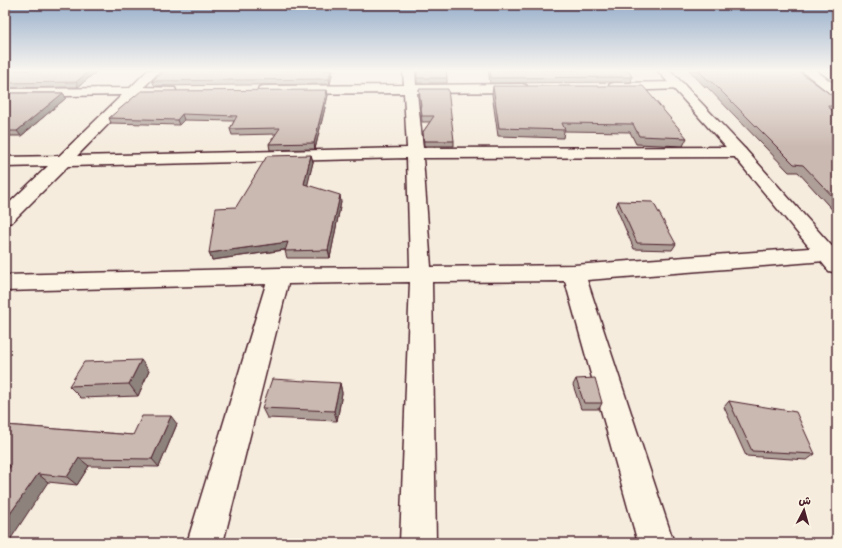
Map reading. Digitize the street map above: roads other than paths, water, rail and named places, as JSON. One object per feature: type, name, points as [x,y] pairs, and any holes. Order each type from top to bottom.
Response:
[{"type":"street","points":[[5,218],[64,162],[129,96]]},
{"type":"street","points":[[410,96],[415,153],[421,275],[418,543]]},
{"type":"street","points":[[687,96],[833,258]]},
{"type":"street","points":[[5,162],[64,162],[415,153],[739,152]]},
{"type":"street","points":[[5,283],[279,276],[574,273],[833,258]]},
{"type":"street","points":[[574,273],[656,543]]},
{"type":"street","points":[[205,543],[279,276]]}]
